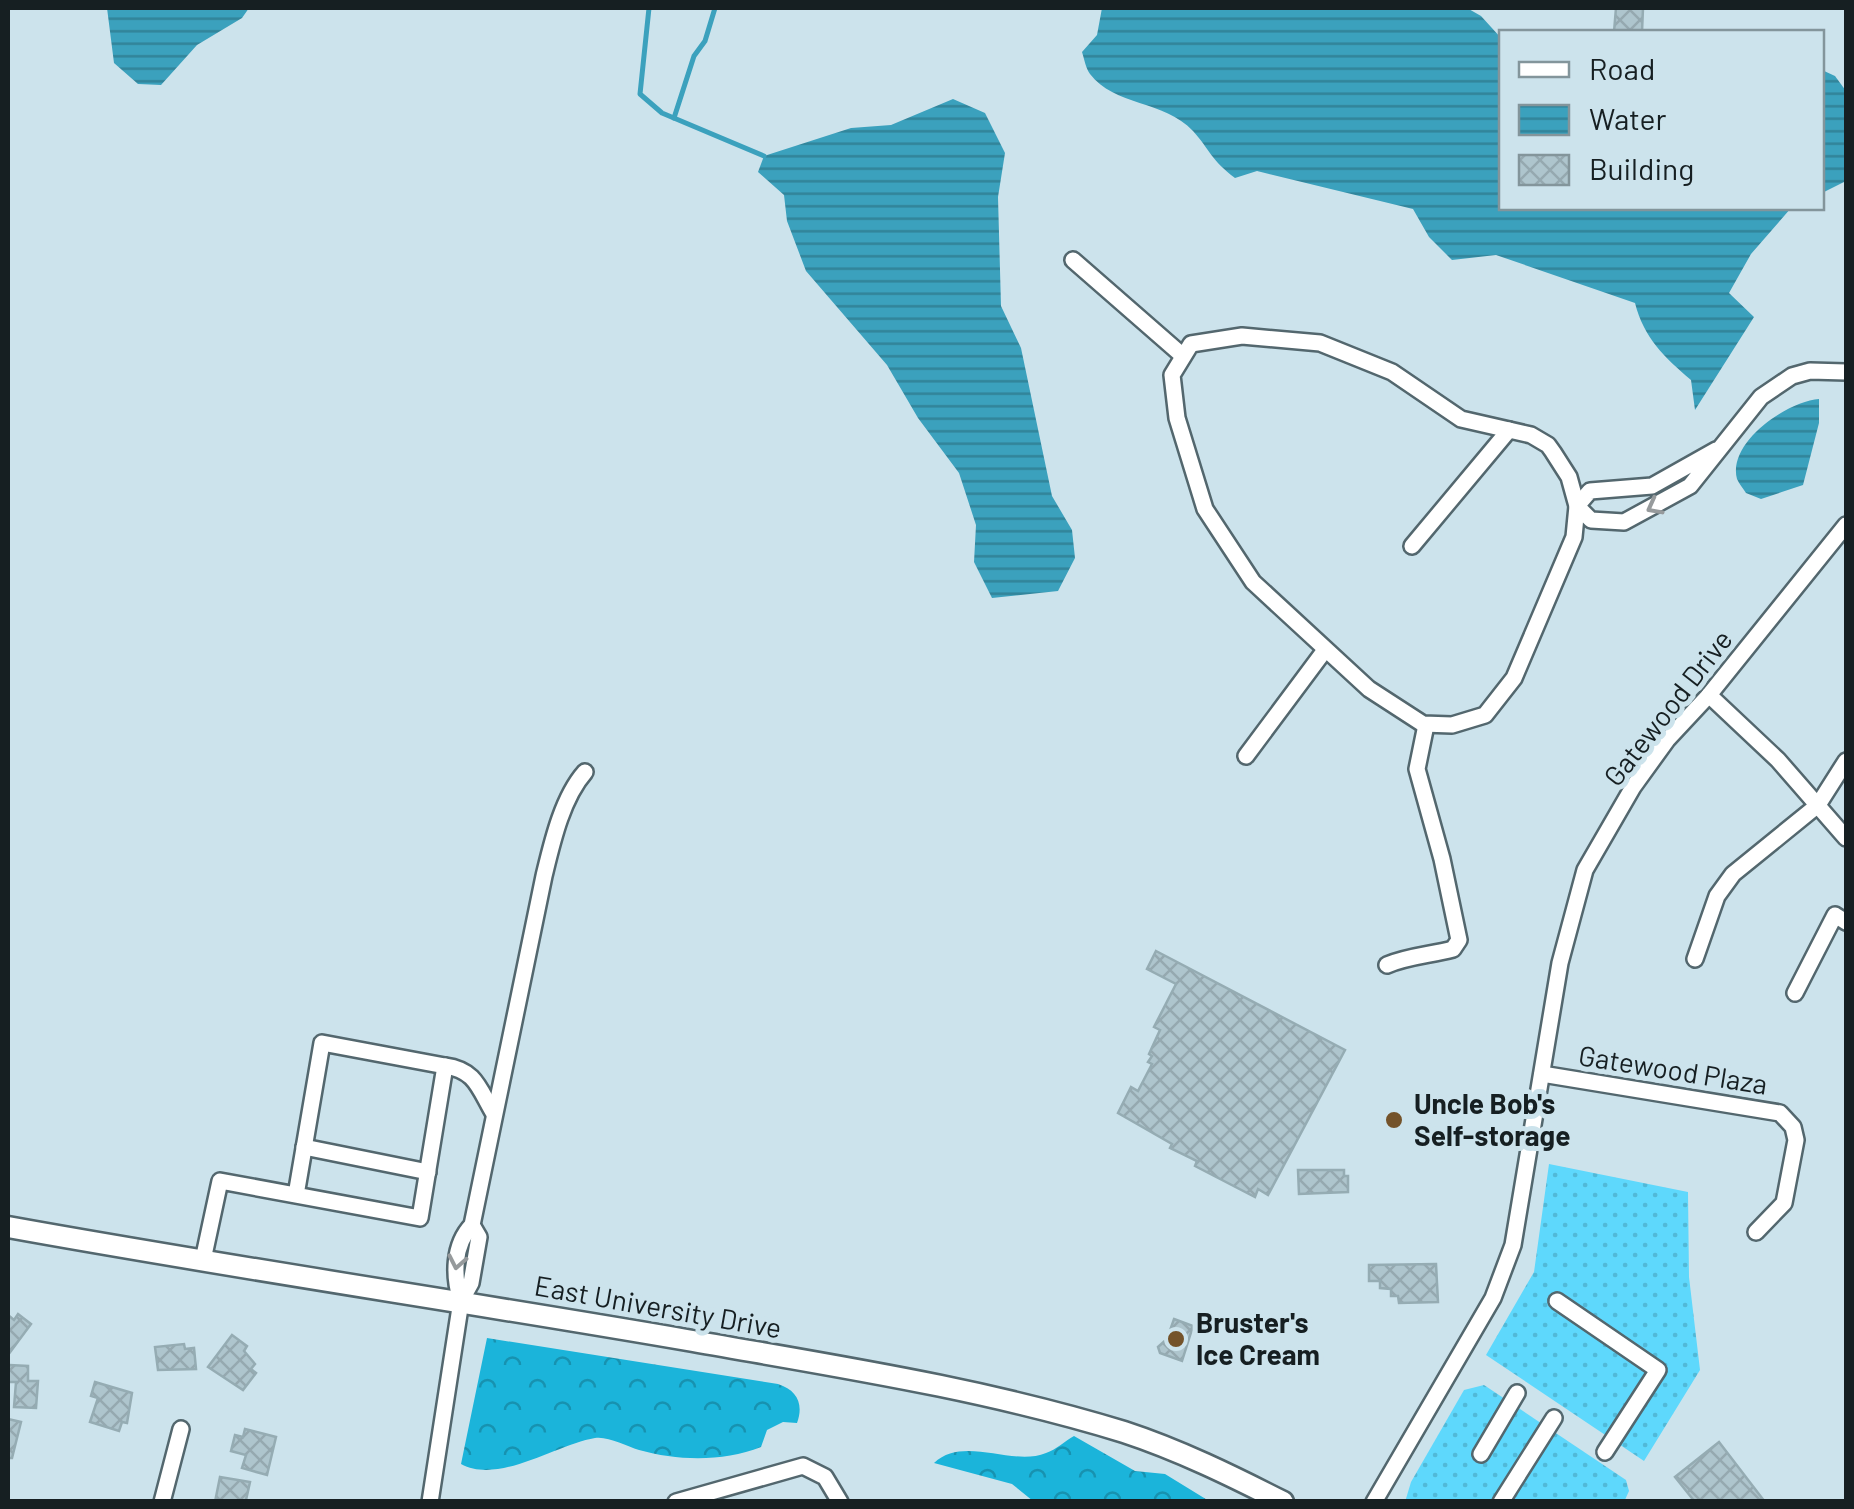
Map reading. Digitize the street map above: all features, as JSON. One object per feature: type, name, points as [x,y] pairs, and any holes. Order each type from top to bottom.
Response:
[{"type":"main road","name":"East University Drive","points":[[8,1228],[846,1368],[1034,1407],[1127,1434],[1216,1469],[1283,1502]]},
{"type":"street","points":[[1073,260],[1183,356]]},
{"type":"street","points":[[1242,336],[1320,343],[1392,372],[1461,420],[1531,435],[1548,445],[1568,477],[1577,506],[1574,537],[1514,678],[1486,715],[1470,721],[1426,725],[1369,689],[1253,582],[1205,509],[1172,396],[1172,374],[1183,356],[1191,344],[1242,336]]},
{"type":"street","points":[[1577,506],[1591,520],[1624,522],[1690,486],[1762,397],[1792,376],[1810,370],[1846,372]]},
{"type":"street","points":[[1412,546],[1509,430]]},
{"type":"street","points":[[1577,506],[1590,490],[1652,486],[1716,450]]},
{"type":"street","name":"Gatewood Drive","points":[[1374,1502],[1493,1298],[1513,1245],[1560,964],[1584,870],[1633,786],[1846,525]]},
{"type":"street","points":[[1246,756],[1325,650]]},
{"type":"street","points":[[1709,695],[1778,760],[1846,838]]},
{"type":"street","points":[[1387,965],[1402,958],[1429,956],[1453,948],[1458,940],[1442,858],[1417,769],[1426,725]]},
{"type":"street","points":[[1695,959],[1717,896],[1733,874],[1818,806],[1846,762]]},
{"type":"street","points":[[430,1502],[461,1302],[454,1278],[463,1234],[472,1225],[552,841],[578,780],[586,772]]},
{"type":"street","points":[[1795,993],[1834,915],[1846,922]]},
{"type":"street","points":[[296,1195],[322,1043],[462,1068],[470,1074],[494,1114]]},
{"type":"street","points":[[203,1260],[220,1182],[420,1218],[445,1066]]},
{"type":"street","name":"Gatewood Plaza","points":[[1542,1074],[1780,1114],[1793,1127],[1796,1140],[1784,1203],[1756,1232]]},
{"type":"street","points":[[304,1148],[428,1172]]},
{"type":"street","points":[[1557,1301],[1658,1370],[1605,1452]]},
{"type":"street","points":[[1481,1454],[1517,1393]]},
{"type":"street","points":[[1501,1502],[1554,1418]]},
{"type":"street","points":[[162,1502],[181,1429]]},
{"type":"street","points":[[676,1502],[802,1466],[825,1478],[840,1502]]},
{"type":"shaded area","points":[[1549,1164],[1688,1192],[1689,1277],[1700,1370],[1644,1461],[1486,1355],[1534,1272]]},
{"type":"shaded area","points":[[1484,1385],[1626,1480],[1629,1491],[1624,1502],[1405,1502],[1411,1482],[1464,1390]]},
{"type":"green space","points":[[487,1338],[778,1384],[797,1399],[799,1416],[797,1423],[783,1422],[767,1430],[761,1447],[731,1455],[669,1456],[595,1438],[510,1467],[476,1469],[461,1464]]},
{"type":"green space","points":[[1074,1436],[1135,1471],[1165,1474],[1209,1501],[1033,1501],[1012,1484],[934,1463],[959,1452],[1033,1456],[1050,1452]]},
{"type":"water","points":[[107,8],[249,8],[242,18],[197,45],[161,85],[138,84],[114,63]]},
{"type":"water","points":[[1102,8],[1467,8],[1481,16],[1499,36],[1499,210],[1789,210],[1751,254],[1729,293],[1754,317],[1695,410],[1691,380],[1656,346],[1635,303],[1496,255],[1452,260],[1429,237],[1413,209],[1257,171],[1235,178],[1181,121],[1112,92],[1090,74],[1082,52],[1097,35]]},
{"type":"water","points":[[1824,71],[1835,76],[1846,91],[1846,181],[1824,192]]},
{"type":"water","points":[[953,99],[985,113],[1005,153],[998,197],[1001,306],[1021,348],[1052,496],[1072,530],[1075,558],[1058,591],[992,598],[974,562],[976,525],[959,473],[918,418],[887,365],[806,271],[787,221],[784,195],[758,172],[764,156],[851,128],[891,125]]},
{"type":"water","points":[[1819,399],[1819,423],[1803,485],[1761,499],[1746,493],[1737,479],[1736,465],[1750,438],[1777,415]]},
{"type":"building","points":[[1616,8],[1643,8],[1642,30],[1614,30]]},
{"type":"building","points":[[1156,951],[1345,1050],[1268,1195],[1258,1189],[1255,1197],[1195,1166],[1197,1161],[1118,1113],[1131,1087],[1138,1091],[1152,1064],[1148,1062],[1152,1056],[1149,1054],[1160,1030],[1154,1027],[1176,984],[1147,969]]},
{"type":"building","points":[[1298,1170],[1344,1170],[1348,1192],[1299,1194]]},
{"type":"building","points":[[1436,1264],[1438,1302],[1399,1303],[1398,1296],[1391,1296],[1391,1289],[1380,1288],[1380,1281],[1369,1281],[1369,1265]]},
{"type":"building","points":[[18,1314],[31,1324],[8,1355],[8,1315],[14,1320]]},
{"type":"building","name":"Bruster's Ice Cream","points":[[1174,1319],[1193,1326],[1182,1361],[1160,1353],[1158,1347],[1167,1339]]},
{"type":"building","points":[[232,1335],[247,1346],[244,1351],[255,1364],[251,1369],[256,1373],[243,1390],[208,1367]]},
{"type":"building","points":[[184,1344],[185,1349],[194,1348],[196,1369],[158,1370],[155,1347]]},
{"type":"building","points":[[9,1365],[28,1366],[28,1381],[38,1381],[36,1408],[14,1407],[16,1382],[8,1382]]},
{"type":"building","points":[[95,1382],[132,1393],[127,1423],[122,1422],[119,1431],[90,1422],[98,1398],[91,1396]]},
{"type":"building","points":[[8,1419],[21,1422],[12,1458],[8,1458]]},
{"type":"building","points":[[245,1429],[276,1437],[267,1475],[242,1468],[246,1455],[231,1451],[235,1435],[243,1437]]},
{"type":"building","points":[[1719,1442],[1765,1502],[1695,1502],[1675,1477]]},
{"type":"building","points":[[220,1477],[250,1482],[246,1500],[215,1502]]},
{"type":"waterway","points":[[649,8],[640,94],[662,113],[764,156]]},
{"type":"waterway","points":[[674,118],[715,8]]},
{"type":"place","name":"Uncle Bob's Self-storage","points":[[1394,1120]]},
{"type":"place","name":"Bruster's Ice Cream","points":[[1176,1339]]}]
